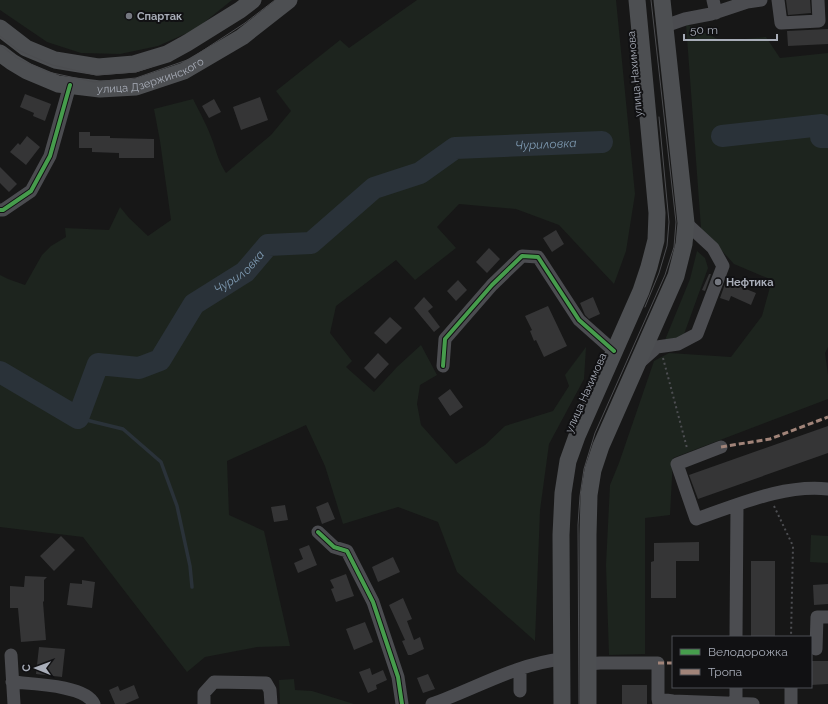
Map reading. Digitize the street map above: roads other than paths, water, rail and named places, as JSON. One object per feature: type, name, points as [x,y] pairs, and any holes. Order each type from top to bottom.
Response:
[{"type":"main road","name":"улица Дзержинского","points":[[0,28],[26,48],[55,60],[98,68],[134,64],[167,54],[186,44],[240,10],[253,0]]},
{"type":"main road","name":"улица Дзержинского","points":[[0,53],[28,71],[58,84],[100,89],[136,87],[184,71],[242,37],[288,0]]},
{"type":"main road","name":"улица Нахимова","points":[[562,704],[561,535],[564,487],[568,461],[576,436],[641,291],[656,240],[657,213],[637,0]]},
{"type":"main road","points":[[588,704],[589,495],[594,470],[601,446],[676,276],[684,244],[686,223],[662,0]]},
{"type":"street","points":[[665,26],[714,6],[761,0]]},
{"type":"street","points":[[778,0],[781,23],[818,21],[821,4]]},
{"type":"street","points":[[0,210],[3,210],[31,191],[50,156],[70,85]]},
{"type":"street","points":[[635,367],[657,347],[678,344],[697,334],[723,266],[713,248],[686,223]]},
{"type":"street","points":[[443,366],[445,339],[492,285],[522,256],[538,257],[579,320],[614,351]]},
{"type":"street","points":[[722,447],[677,464],[696,519],[769,494],[811,487],[828,489]]},
{"type":"street","points":[[736,636],[737,505]]},
{"type":"street","points":[[318,532],[334,547],[347,551],[372,602],[398,677],[402,704]]},
{"type":"street","points":[[818,649],[817,617],[828,617]]},
{"type":"street","points":[[11,654],[14,704]]},
{"type":"street","points":[[432,704],[520,668],[550,660],[562,659]]},
{"type":"street","points":[[588,664],[658,663],[658,701],[753,704]]},
{"type":"street","points":[[520,668],[520,691]]},
{"type":"street","points":[[12,682],[43,684],[76,690],[92,699],[94,704]]},
{"type":"street","points":[[204,704],[204,693],[214,682],[266,683],[270,690],[271,704]]},
{"type":"street","points":[[736,688],[736,703]]},
{"type":"street","points":[[791,688],[791,704]]},
{"type":"waterway","name":"Чуриловка","points":[[722,136],[822,125],[821,137],[828,137]]},
{"type":"waterway","name":"Чуриловка","points":[[0,372],[78,418],[98,364],[139,368],[160,360],[194,304],[245,272],[268,245],[311,243],[374,188],[420,173],[455,148],[602,142]]},
{"type":"waterway","points":[[78,418],[123,429],[161,462],[177,506],[190,566],[192,587]]},
{"type":"tram line","points":[[0,45],[17,58],[48,72],[94,82],[136,78],[190,59],[245,23],[275,0]]},
{"type":"tram line","points":[[579,704],[578,525],[584,469],[595,433],[665,275],[674,247],[676,222],[651,0]]},
{"type":"tram line","points":[[0,36],[18,50],[52,65],[96,75],[136,72],[154,66]]},
{"type":"tram line","points":[[645,307],[659,273],[667,246],[669,222],[659,117]]},
{"type":"place","name":"Спартак","points":[[129,16]]},
{"type":"place","name":"Нефтика","points":[[718,282]]}]
